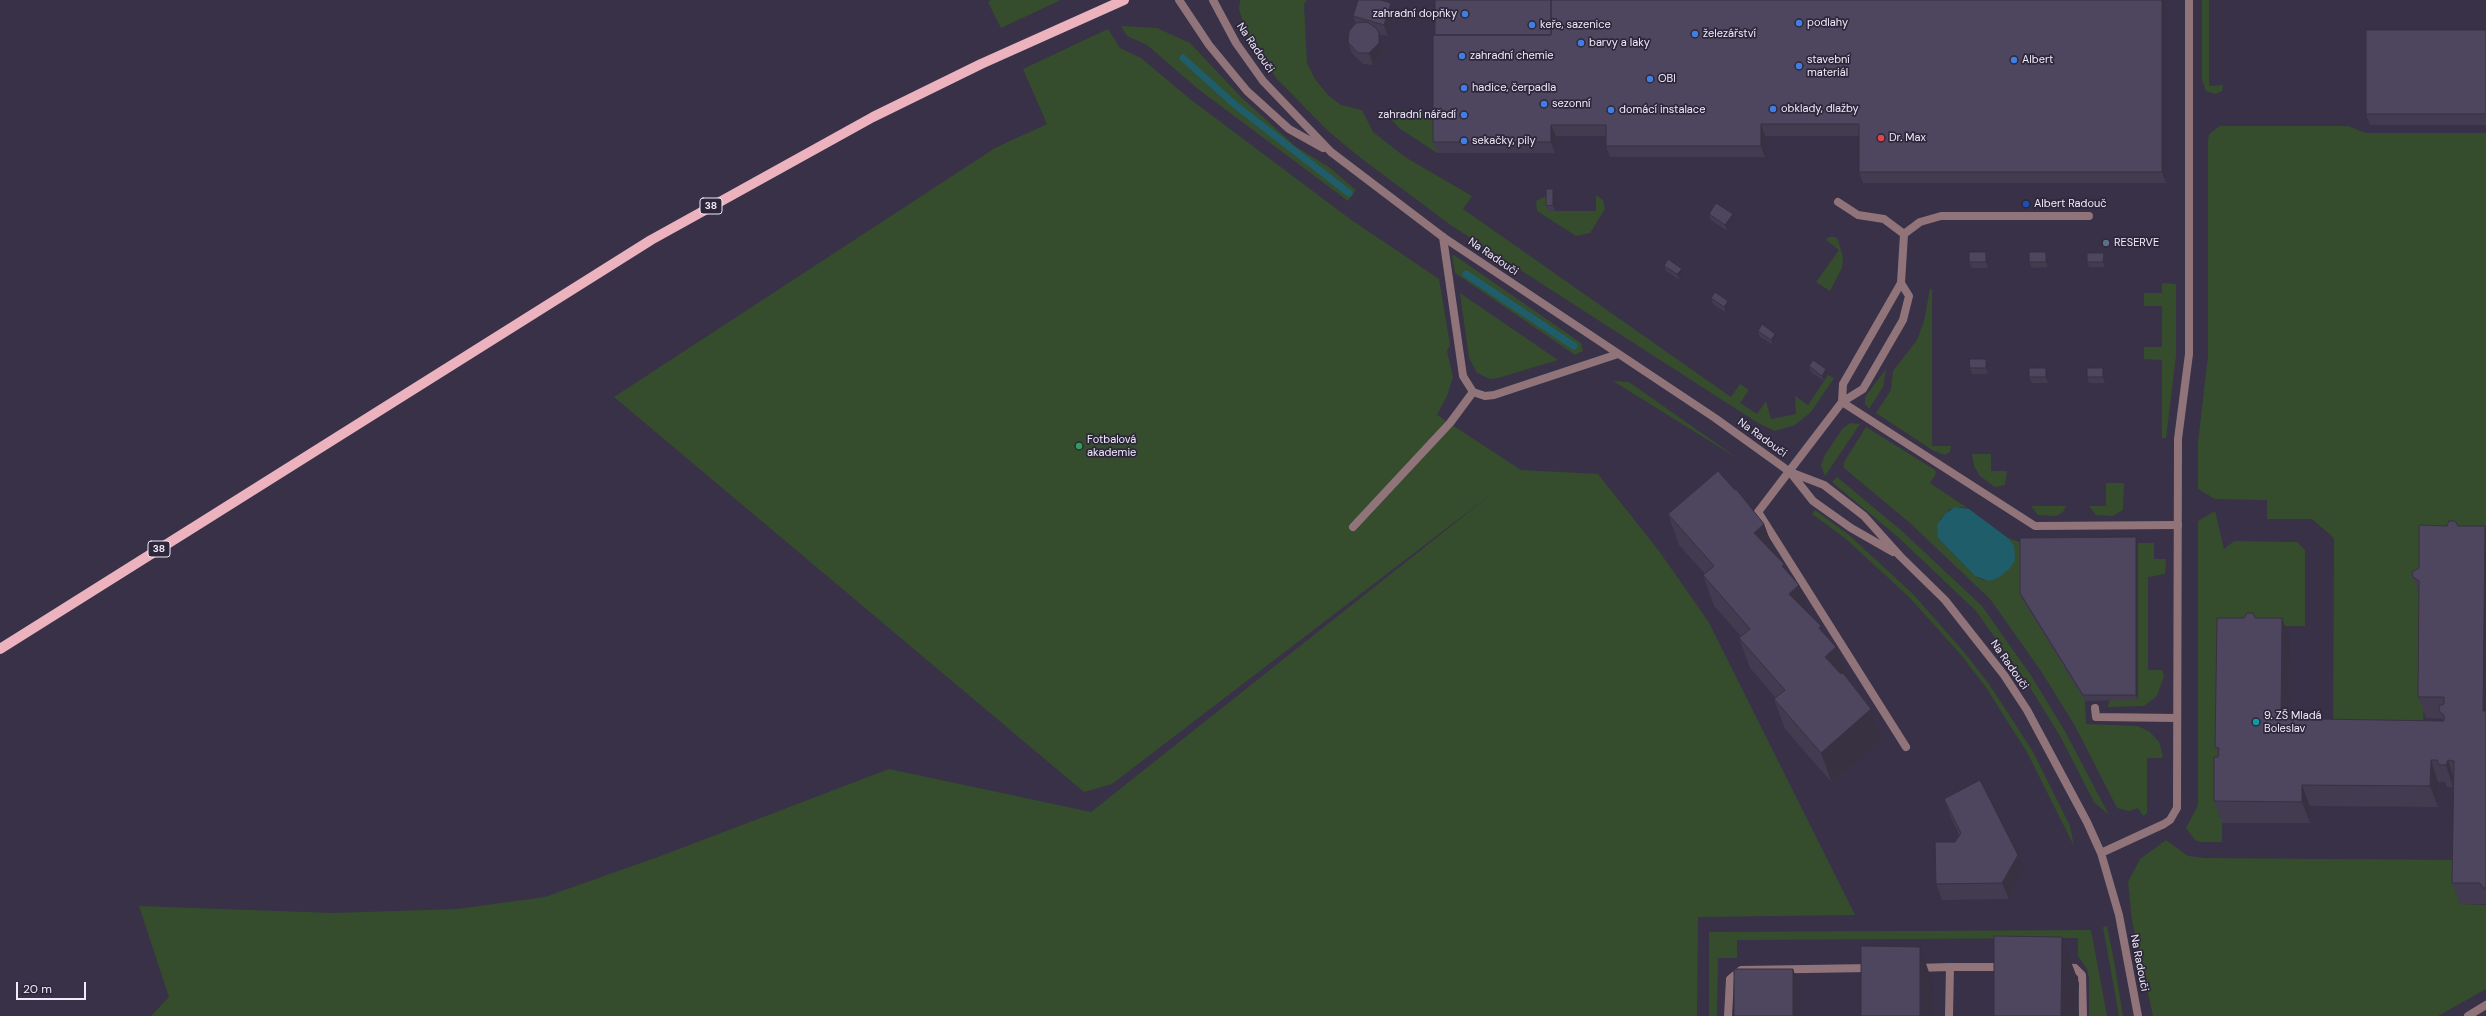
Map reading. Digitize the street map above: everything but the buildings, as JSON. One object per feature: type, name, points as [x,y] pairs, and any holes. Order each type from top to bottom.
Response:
[{"type":"main road","name":"38","points":[[0,649],[651,240],[873,117],[981,64],[1124,0]]},
{"type":"street","points":[[1179,0],[1209,46],[1247,91],[1289,129],[1331,152]]},
{"type":"street","name":"Na Radouči","points":[[1213,0],[1236,43],[1263,81],[1331,152],[1443,237],[1715,418],[1790,472],[1824,485],[1864,516],[1900,556],[1945,600],[2004,675],[2049,748],[2101,853],[2119,915],[2138,1016]]},
{"type":"street","points":[[2101,853],[2164,824],[2175,814],[2177,718],[2178,439],[2189,354],[2189,0]]},
{"type":"street","points":[[1838,202],[1858,215],[1884,219],[1904,234]]},
{"type":"street","points":[[1842,402],[1843,384],[1901,283],[1904,234],[1920,222],[1941,216],[2089,216]]},
{"type":"street","points":[[1443,237],[1463,376],[1473,392],[1485,396],[1494,395],[1618,354]]},
{"type":"street","points":[[1901,283],[1909,296],[1903,320],[1863,389],[1842,402],[1758,512],[1906,747]]},
{"type":"street","points":[[1353,528],[1450,423],[1473,392]]},
{"type":"street","points":[[1842,402],[2035,526],[2178,525]]},
{"type":"street","points":[[1790,472],[1813,501],[1851,528],[1900,556]]},
{"type":"street","points":[[2095,708],[2096,718],[2177,718]]},
{"type":"street","points":[[1912,968],[1950,967],[2001,971],[2016,967]]},
{"type":"street","points":[[1949,1016],[1950,967]]},
{"type":"street","points":[[2054,967],[2074,968],[2082,975],[2083,1016]]},
{"type":"street","points":[[1728,1016],[1730,979],[1741,970],[1881,968]]},
{"type":"street","points":[[2468,1016],[2486,1005]]},
{"type":"shaded area","points":[[991,0],[1061,0],[1001,28],[988,2]]},
{"type":"shaded area","points":[[1240,0],[1307,0],[1304,4],[1307,63],[1315,79],[1328,95],[1341,105],[1362,110],[1373,132],[1405,157],[1472,196],[1463,209],[1731,397],[1740,384],[1749,390],[1740,403],[1757,414],[1766,401],[1771,419],[1796,414],[1795,396],[1808,405],[1828,375],[1834,378],[1811,412],[1795,425],[1775,431],[1758,423],[1452,226],[1362,159],[1328,131],[1277,79],[1247,36],[1239,9]]},
{"type":"shaded area","points":[[2202,0],[2209,0],[2209,86],[2223,85],[2222,91],[2215,94],[2206,91],[2202,80]]},
{"type":"shaded area","points":[[1121,26],[1157,28],[1190,43],[1241,97],[1295,146],[1329,167],[1356,190],[1348,201],[1198,89],[1147,45],[1127,36]]},
{"type":"shaded area","points":[[1108,29],[1120,48],[1141,58],[1190,99],[1350,219],[1439,279],[1450,345],[1447,351],[1453,377],[1447,396],[1437,415],[1521,470],[1598,474],[1659,551],[1708,621],[1855,915],[1698,917],[1697,1016],[151,1016],[169,997],[139,906],[333,913],[457,909],[545,897],[666,854],[889,769],[1091,812],[1494,492],[1112,784],[1084,792],[614,397],[995,148],[1047,124],[1023,69]]},
{"type":"shaded area","points":[[1389,110],[1437,112],[1437,153],[1399,128],[1391,119]]},
{"type":"shaded area","points":[[2220,126],[2348,126],[2366,133],[2486,133],[2486,545],[2419,592],[2419,599],[2425,604],[2423,739],[2333,737],[2334,538],[2312,519],[2267,519],[2267,500],[2215,499],[2198,489],[2198,442],[2208,356],[2208,142],[2209,134]]},
{"type":"shaded area","points":[[1548,195],[1548,211],[1596,211],[1596,195],[1603,200],[1605,209],[1590,233],[1576,236],[1537,211],[1536,201]]},
{"type":"shaded area","points":[[1829,237],[1835,237],[1838,240],[1843,257],[1842,268],[1830,291],[1816,282],[1839,250],[1826,240]]},
{"type":"shaded area","points":[[1454,255],[1581,343],[1583,351],[1575,355],[1455,273],[1452,256]]},
{"type":"shaded area","points":[[2162,283],[2176,284],[2176,356],[2166,438],[2162,438],[2162,360],[2144,359],[2144,347],[2162,347],[2162,306],[2144,306],[2144,293],[2162,293]]},
{"type":"shaded area","points":[[1930,289],[1932,289],[1932,446],[1951,446],[1950,452],[1945,455],[1934,451],[1876,413],[1891,390],[1893,371],[1917,340],[1924,321]]},
{"type":"shaded area","points":[[1460,293],[1558,360],[1498,378],[1490,379],[1477,373],[1469,358]]},
{"type":"shaded area","points":[[1886,369],[1883,387],[1869,409],[1865,404],[1865,397]]},
{"type":"shaded area","points":[[1613,381],[1629,382],[1740,460]]},
{"type":"shaded area","points":[[1850,423],[1860,424],[1825,476],[1821,465],[1825,455],[1843,428]]},
{"type":"shaded area","points":[[1866,427],[1935,470],[1936,474],[1930,483],[1969,509],[1961,507],[1950,509],[1940,520],[1938,538],[1975,576],[1983,580],[2014,545],[2008,538],[2022,543],[2085,701],[2086,724],[2138,726],[2150,732],[2159,742],[2163,756],[2162,758],[2147,758],[2147,813],[2143,816],[2138,808],[2129,811],[2117,808],[2075,726],[2041,671],[1990,599],[1910,523],[1844,468],[1844,462]]},
{"type":"shaded area","points":[[1972,454],[1991,454],[1991,471],[2007,471],[2005,485],[1995,487],[1980,476],[1974,466]]},
{"type":"shaded area","points":[[1837,477],[1903,532],[1982,606],[2032,677],[2066,733],[2109,815],[2094,802],[2060,736],[2026,681],[1976,611],[1898,537],[1832,482]]},
{"type":"shaded area","points":[[2106,483],[2124,483],[2123,510],[2113,516],[2096,515],[2089,506],[2106,506]]},
{"type":"shaded area","points":[[2031,506],[2066,506],[2063,512],[2056,516],[2038,515]]},
{"type":"shaded area","points":[[1955,507],[1969,509],[2008,538],[2014,545],[2015,560],[2010,568],[1998,578],[1989,581],[1975,576],[1938,538],[1937,525],[1945,514]]},
{"type":"shaded area","points":[[1815,510],[1849,535],[1913,594],[1964,652],[1989,684],[2032,750],[2070,826],[2074,846],[2027,752],[1985,686],[1961,655],[1909,597],[1846,539],[1812,514]]},
{"type":"shaded area","points":[[2215,511],[2224,549],[2234,541],[2297,542],[2305,550],[2305,626],[2224,627],[2222,842],[2201,842],[2195,840],[2186,828],[2198,805],[2198,521]]},
{"type":"shaded area","points":[[2138,543],[2154,543],[2154,559],[2166,559],[2165,574],[2148,577],[2148,670],[2162,670],[2164,676],[2157,696],[2144,706],[2108,707]]},
{"type":"shaded area","points":[[2166,840],[2188,856],[2205,858],[2461,860],[2460,904],[2486,905],[2486,989],[2438,1016],[2153,1016],[2132,921],[2128,882],[2140,859]]},
{"type":"shaded area","points":[[2107,926],[2123,1016],[2119,1016],[2103,927]]},
{"type":"shaded area","points":[[2091,930],[2107,1016],[2089,1016],[2089,979],[2087,969],[2078,956],[2078,938],[1737,940],[1737,958],[1718,958],[1717,1016],[1709,1016],[1709,932]]},
{"type":"waterway","points":[[1183,58],[1234,104],[1349,193]]},
{"type":"waterway","points":[[1466,274],[1574,346]]},
{"type":"place","name":"zahradní dopňky","points":[[1465,14]]},
{"type":"place","name":"podlahy","points":[[1799,23]]},
{"type":"place","name":"keře, sazenice","points":[[1532,25]]},
{"type":"place","name":"železářství","points":[[1695,34]]},
{"type":"place","name":"barvy a laky","points":[[1581,43]]},
{"type":"place","name":"zahradní chemie","points":[[1462,56]]},
{"type":"place","name":"Albert","points":[[2014,60]]},
{"type":"place","name":"stavební materiál","points":[[1799,66]]},
{"type":"place","name":"OBI","points":[[1650,79]]},
{"type":"place","name":"hadice, čerpadla","points":[[1464,88]]},
{"type":"place","name":"sezonní","points":[[1544,104]]},
{"type":"place","name":"obklady, dlažby","points":[[1773,109]]},
{"type":"place","name":"domácí instalace","points":[[1611,110]]},
{"type":"place","name":"zahradní nářadí","points":[[1464,115]]},
{"type":"place","name":"Dr. Max","points":[[1881,138]]},
{"type":"place","name":"sekačky, pily","points":[[1464,141]]},
{"type":"place","name":"Albert Radouč","points":[[2026,204]]},
{"type":"place","name":"RESERVE","points":[[2106,243]]},
{"type":"place","name":"Fotbalová akademie","points":[[1079,446]]},
{"type":"place","name":"9. ZŠ Mladá Boleslav","points":[[2256,722]]}]
